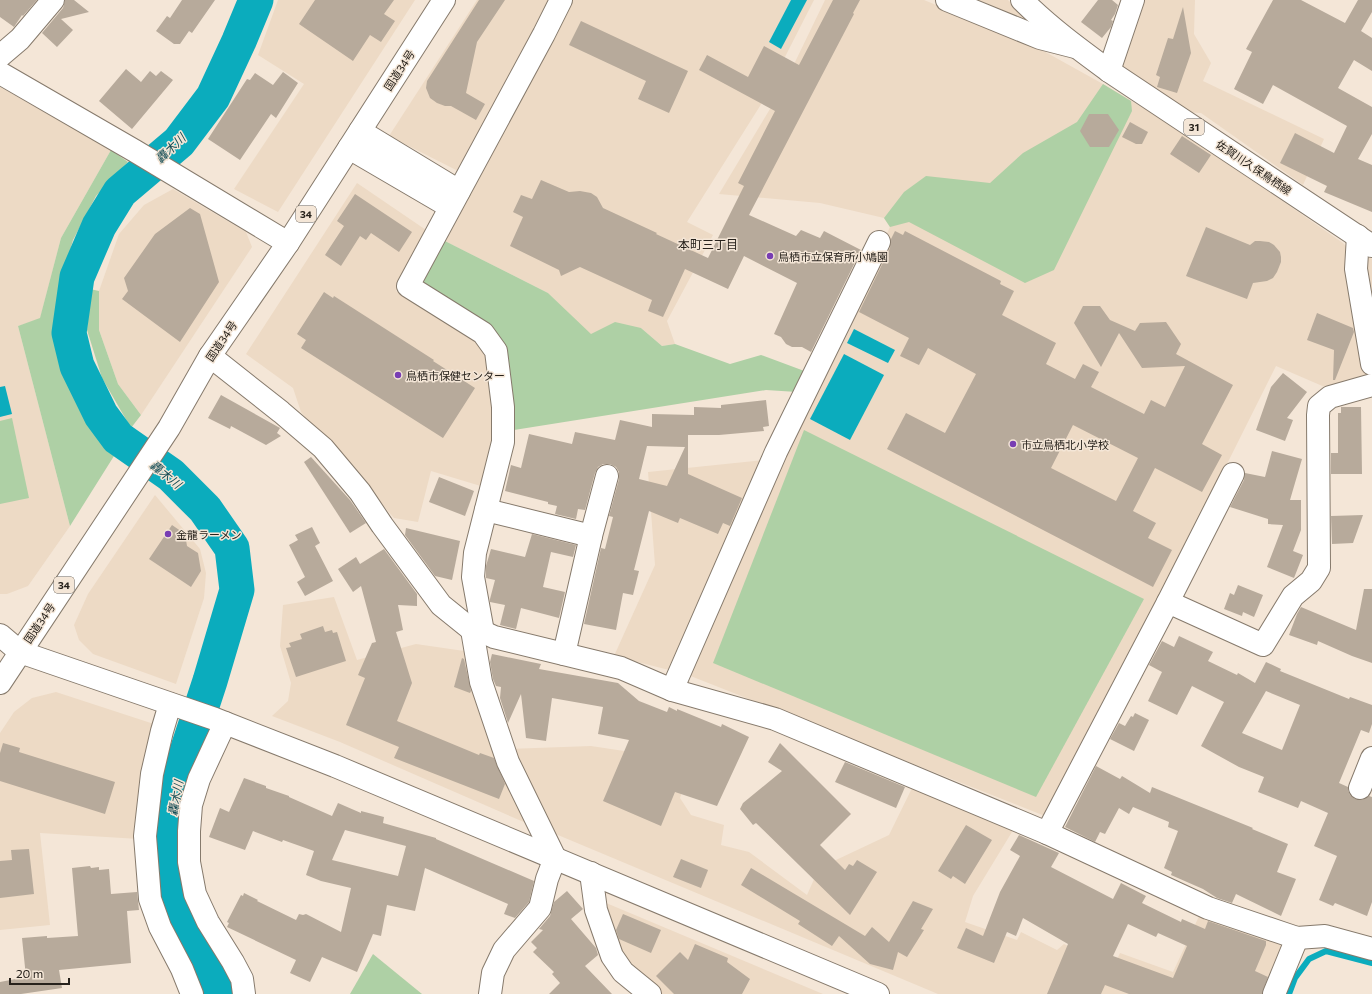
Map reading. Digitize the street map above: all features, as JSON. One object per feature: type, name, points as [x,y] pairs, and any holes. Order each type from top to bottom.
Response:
[{"type":"main road","points":[[0,56],[20,39],[53,0]]},
{"type":"main road","name":"国道34号","points":[[0,683],[10,653],[128,489],[168,428],[210,356],[288,243],[444,0]]},
{"type":"main road","points":[[490,994],[493,973],[504,950],[540,908],[547,879],[555,858],[508,762],[481,682],[473,577],[475,553],[503,442],[503,407],[496,351],[484,333],[408,286],[561,0]]},
{"type":"main road","points":[[947,0],[1040,38],[1075,46]]},
{"type":"main road","name":"佐賀川久保鳥栖線","points":[[1022,0],[1039,17],[1109,71],[1365,241]]},
{"type":"main road","points":[[1109,71],[1133,0]]},
{"type":"main road","points":[[0,73],[135,151],[288,243]]},
{"type":"main road","points":[[355,140],[455,199]]},
{"type":"main road","points":[[1365,241],[1356,269],[1372,364]]},
{"type":"main road","points":[[672,690],[776,452],[879,242]]},
{"type":"main road","points":[[210,356],[281,412],[323,448],[360,492],[382,525],[441,605],[477,631],[494,637],[621,668],[672,690],[774,718],[1047,833],[1208,908],[1297,938],[1325,936],[1372,949]]},
{"type":"main road","points":[[1168,602],[1263,644],[1293,596],[1311,581],[1320,568],[1319,406],[1330,397],[1372,385]]},
{"type":"main road","points":[[1047,833],[1233,474]]},
{"type":"main road","points":[[564,654],[591,536],[607,476]]},
{"type":"main road","points":[[486,510],[591,536]]},
{"type":"main road","points":[[0,635],[10,653],[174,705],[220,721],[335,766],[878,994]]},
{"type":"main road","points":[[174,705],[162,731],[152,774],[145,836],[150,899],[160,927],[182,969],[192,994]]},
{"type":"main road","points":[[220,721],[191,805],[189,862],[196,894],[208,922],[242,979],[244,994]]},
{"type":"main road","points":[[1360,788],[1372,758]]},
{"type":"main road","points":[[591,873],[596,910],[612,956],[623,972],[650,994]]},
{"type":"main road","points":[[1274,994],[1297,938]]},
{"type":"shaded area","points":[[278,0],[415,0],[278,212],[234,189],[304,84],[258,55]]},
{"type":"shaded area","points":[[477,0],[553,0],[464,174],[389,136]]},
{"type":"shaded area","points":[[572,0],[814,0],[760,106],[687,222],[713,235],[667,321],[675,344],[662,346],[641,328],[591,335],[548,293],[441,239]]},
{"type":"shaded area","name":"市立鳥栖北小学校","points":[[825,0],[924,0],[1031,44],[1103,84],[1180,130],[1343,243],[1349,249],[1368,370],[1366,379],[1327,388],[1276,366],[1172,574],[1045,816],[688,675],[798,422],[890,227],[884,218],[820,203],[719,194],[782,89]]},
{"type":"shaded area","points":[[956,0],[1008,0],[1039,30]]},
{"type":"shaded area","points":[[1140,0],[1195,0],[1194,34],[1211,63],[1203,81],[1324,139],[1303,185],[1201,113],[1183,112],[1118,66]]},
{"type":"shaded area","points":[[0,87],[111,150],[61,238],[40,319],[18,326],[70,526],[28,586],[7,594],[0,594]]},
{"type":"shaded area","points":[[357,183],[429,232],[396,291],[485,346],[496,408],[494,449],[484,487],[431,471],[418,522],[394,518],[301,412],[293,388],[246,354]]},
{"type":"shaded area","points":[[173,189],[246,232],[252,247],[141,415],[118,384],[99,330],[99,291],[119,234],[144,205]]},
{"type":"shaded area","points":[[1366,255],[1372,259],[1372,320],[1363,266]]},
{"type":"shaded area","points":[[764,460],[673,671],[614,656],[655,565],[648,472]]},
{"type":"shaded area","points":[[155,495],[200,549],[206,573],[204,598],[176,684],[93,654],[79,640],[74,625],[88,594]]},
{"type":"shaded area","points":[[334,597],[357,660],[416,644],[471,652],[526,823],[340,742],[272,716],[288,701],[291,683],[280,646],[283,605]]},
{"type":"shaded area","points":[[56,692],[157,725],[139,839],[40,833],[50,925],[0,930],[0,733],[14,712],[32,698]]},
{"type":"shaded area","points":[[591,746],[624,751],[625,757],[690,768],[680,798],[691,815],[724,825],[721,845],[749,852],[807,895],[819,868],[889,835],[914,784],[1015,827],[973,896],[965,922],[1017,940],[1021,932],[1057,950],[1064,944],[1113,968],[1120,953],[1173,972],[1201,912],[1289,943],[1269,994],[938,994],[546,830],[507,749]]},
{"type":"shaded area","points":[[599,900],[823,994],[652,994],[617,958]]},
{"type":"green space","points":[[1103,84],[1131,101],[1132,111],[1054,270],[1025,283],[909,222],[890,227],[884,218],[904,192],[926,176],[990,183],[1023,153],[1077,122]]},
{"type":"green space","points":[[111,150],[128,162],[96,196],[73,240],[57,297],[59,360],[86,416],[114,456],[70,526],[18,326],[40,318],[61,238]]},
{"type":"green space","points":[[441,239],[548,293],[591,334],[615,322],[641,328],[662,346],[675,344],[730,364],[761,355],[807,372],[797,392],[766,390],[514,430],[504,350],[423,287],[422,273]]},
{"type":"green space","points":[[90,289],[99,291],[99,330],[118,384],[141,415],[131,428],[102,378],[87,330]]},
{"type":"green space","points":[[12,418],[29,498],[0,504],[0,421]]},
{"type":"green space","points":[[804,430],[1144,599],[1036,797],[713,663]]},
{"type":"green space","points":[[373,954],[422,994],[350,994]]},
{"type":"water","points":[[791,0],[807,0],[781,49],[769,42]]},
{"type":"water","points":[[854,329],[895,350],[888,363],[847,343]]},
{"type":"water","points":[[844,354],[884,375],[850,440],[810,419]]},
{"type":"water","points":[[5,386],[12,414],[0,417],[0,387]]},
{"type":"building","points":[[0,0],[37,0],[23,16],[22,15],[14,27],[0,17]]},
{"type":"building","points":[[65,0],[74,0],[89,12],[61,19],[73,30],[57,47],[42,33],[63,8]]},
{"type":"building","points":[[182,0],[215,0],[192,33],[189,31],[180,44],[174,44],[156,31],[167,16],[170,18]]},
{"type":"building","points":[[315,0],[394,0],[384,14],[395,21],[381,42],[370,35],[353,61],[299,24]]},
{"type":"building","points":[[479,0],[505,0],[477,42],[466,93],[485,104],[476,120],[451,106],[445,106],[437,103],[430,98],[426,88],[427,81]]},
{"type":"building","points":[[833,0],[860,0],[749,215],[796,236],[801,230],[820,238],[824,231],[861,250],[811,352],[802,347],[792,347],[786,344],[781,337],[774,334],[797,283],[744,256],[728,289],[685,269],[663,317],[648,311],[652,300],[580,267],[561,276],[559,270],[510,246],[523,217],[513,212],[521,195],[532,199],[541,180],[569,192],[580,191],[591,193],[597,197],[603,208],[708,258],[744,186],[738,183],[775,111],[699,70],[707,55],[748,77],[764,46],[799,65]]},
{"type":"building","points":[[1098,0],[1112,0],[1118,5],[1111,20],[1113,21],[1111,27],[1102,38],[1081,22]]},
{"type":"building","points":[[1273,0],[1301,0],[1345,23],[1358,0],[1372,0],[1372,12],[1361,31],[1372,38],[1372,71],[1354,60],[1338,88],[1372,107],[1372,134],[1358,159],[1372,165],[1372,212],[1324,192],[1327,186],[1280,163],[1295,133],[1334,153],[1347,126],[1273,85],[1263,104],[1234,89],[1252,52],[1246,49]]},
{"type":"building","points":[[1183,7],[1191,53],[1177,93],[1157,87],[1160,77],[1156,75],[1168,38],[1173,39]]},
{"type":"building","points":[[581,21],[688,71],[669,113],[638,99],[646,81],[569,45]]},
{"type":"building","points":[[126,69],[141,82],[150,71],[156,76],[161,71],[173,80],[132,129],[99,101]]},
{"type":"building","points":[[283,72],[298,83],[276,118],[271,114],[240,160],[208,139],[247,79],[250,80],[255,73],[273,85]]},
{"type":"building","points":[[1089,114],[1108,114],[1119,130],[1109,147],[1090,147],[1080,131]]},
{"type":"building","points":[[1130,122],[1148,132],[1142,144],[1136,144],[1122,137]]},
{"type":"building","points":[[1182,136],[1211,155],[1199,173],[1170,154]]},
{"type":"building","points":[[355,194],[412,232],[399,252],[371,233],[366,240],[360,236],[341,266],[325,255],[344,226],[337,221]]},
{"type":"building","points":[[190,208],[200,214],[219,282],[180,342],[122,299],[128,291],[124,278],[155,234]]},
{"type":"building","points":[[1206,227],[1250,245],[1255,241],[1260,241],[1269,242],[1274,245],[1280,252],[1281,262],[1273,278],[1267,281],[1253,283],[1247,299],[1186,276]]},
{"type":"building","points":[[895,231],[903,235],[905,231],[1001,281],[1000,284],[1014,291],[1002,315],[1056,343],[1046,364],[1075,379],[1083,364],[1099,372],[1091,387],[1144,414],[1151,400],[1165,407],[1185,366],[1142,368],[1119,333],[1101,367],[1074,323],[1083,306],[1100,306],[1110,320],[1135,331],[1140,323],[1166,322],[1181,344],[1176,354],[1233,385],[1202,444],[1222,455],[1202,492],[1155,468],[1133,511],[1156,523],[1148,538],[1172,550],[1153,587],[887,449],[906,413],[945,433],[976,374],[928,348],[919,365],[900,356],[909,338],[859,312],[890,248],[891,239]],"holes":[[[1073,425],[1138,458],[1116,501],[1051,468]]]},
{"type":"building","name":"鳥栖市保健センター","points":[[324,292],[333,298],[334,296],[475,388],[443,438],[301,348],[306,340],[297,334]]},
{"type":"building","points":[[1317,313],[1353,328],[1354,332],[1335,380],[1333,380],[1334,350],[1307,340]]},
{"type":"building","points":[[1283,373],[1307,392],[1287,418],[1293,420],[1285,441],[1256,430],[1271,387]]},
{"type":"building","points":[[221,395],[280,428],[277,433],[281,436],[266,445],[231,426],[230,429],[208,418]]},
{"type":"building","points":[[766,400],[769,426],[763,427],[764,431],[719,435],[688,435],[688,474],[742,498],[730,526],[723,523],[718,534],[680,518],[678,523],[649,511],[634,570],[639,571],[633,595],[623,593],[616,630],[584,624],[601,548],[605,549],[613,517],[609,516],[619,479],[619,472],[616,467],[610,464],[603,464],[598,467],[585,510],[578,509],[576,519],[555,514],[557,506],[548,504],[548,502],[505,491],[511,465],[521,468],[529,434],[572,444],[575,432],[615,440],[620,420],[652,427],[652,414],[694,415],[694,407],[721,408],[721,405]],"holes":[[[647,446],[685,447],[667,486],[639,479]]]},
{"type":"building","points":[[1341,407],[1361,407],[1362,474],[1331,474],[1331,453],[1338,453],[1338,413],[1341,413]]},
{"type":"building","points":[[1272,451],[1302,459],[1290,500],[1301,500],[1301,530],[1293,551],[1303,555],[1294,578],[1267,567],[1283,525],[1268,524],[1268,519],[1230,507],[1244,480],[1245,473],[1265,477]]},
{"type":"building","points":[[311,457],[350,500],[366,523],[350,533],[304,462]]},
{"type":"building","points":[[439,477],[474,491],[465,516],[429,502]]},
{"type":"building","points":[[1363,515],[1353,543],[1332,544],[1331,516]]},
{"type":"building","points":[[172,525],[185,534],[187,546],[198,553],[201,571],[191,587],[149,559]]},
{"type":"building","points":[[312,527],[320,543],[315,546],[333,581],[305,596],[297,582],[305,577],[289,545],[298,540],[295,535]]},
{"type":"building","points":[[406,528],[460,541],[452,580],[435,576],[405,535]]},
{"type":"building","points":[[532,534],[576,545],[573,557],[551,552],[543,587],[565,592],[559,618],[521,608],[516,629],[500,625],[505,605],[490,602],[495,580],[486,578],[486,566],[491,549],[525,557]]},
{"type":"building","points":[[384,549],[417,594],[417,606],[398,605],[403,630],[396,632],[412,683],[397,721],[479,755],[480,753],[494,758],[505,784],[499,799],[394,758],[399,747],[346,725],[365,678],[358,675],[372,643],[376,642],[361,586],[353,592],[338,569],[356,557],[360,564]]},
{"type":"building","points":[[1238,585],[1263,595],[1254,617],[1243,612],[1242,616],[1224,609],[1230,593],[1234,595]]},
{"type":"building","points":[[1364,589],[1372,589],[1372,663],[1318,641],[1317,645],[1289,635],[1301,607],[1356,630]]},
{"type":"building","points":[[323,626],[325,632],[332,630],[333,633],[337,632],[346,661],[296,677],[286,648],[291,647],[289,643],[302,639],[300,634]]},
{"type":"building","points":[[1179,636],[1213,652],[1208,661],[1237,675],[1238,673],[1255,683],[1266,662],[1281,669],[1280,671],[1349,699],[1350,697],[1372,705],[1372,724],[1369,733],[1361,730],[1339,783],[1348,787],[1350,795],[1355,799],[1362,800],[1369,796],[1372,797],[1372,902],[1367,916],[1335,903],[1333,906],[1319,900],[1337,856],[1314,846],[1328,813],[1301,801],[1298,808],[1258,792],[1264,777],[1239,767],[1201,746],[1224,702],[1192,686],[1177,715],[1148,701],[1162,672],[1149,665],[1162,641],[1174,647]],"holes":[[[1266,691],[1300,705],[1282,750],[1242,733]]]},
{"type":"building","points":[[492,654],[541,664],[539,669],[618,683],[639,701],[667,712],[669,707],[677,711],[677,709],[721,727],[722,724],[749,737],[717,806],[675,792],[661,826],[603,801],[629,740],[598,734],[603,707],[552,698],[546,741],[526,738],[521,694],[508,723],[500,698],[501,687],[496,686],[493,679],[490,662]]},
{"type":"building","points":[[462,658],[464,659],[471,691],[470,693],[454,687]]},
{"type":"building","points":[[1135,713],[1149,720],[1134,751],[1110,739],[1119,723],[1125,726],[1131,716],[1133,717]]},
{"type":"building","points":[[3,743],[20,748],[19,752],[115,782],[105,814],[0,781],[0,753]]},
{"type":"building","points":[[780,743],[851,814],[820,845],[845,870],[849,864],[853,866],[857,860],[877,872],[850,915],[756,823],[753,825],[740,809],[743,803],[782,771],[768,762]]},
{"type":"building","points":[[845,762],[905,787],[896,808],[835,782]]},
{"type":"building","points":[[1096,766],[1120,779],[1122,776],[1150,793],[1152,787],[1253,828],[1252,829],[1288,844],[1277,872],[1296,879],[1281,916],[1236,894],[1232,903],[1217,898],[1203,889],[1171,875],[1172,872],[1164,868],[1178,831],[1168,827],[1169,822],[1133,807],[1129,814],[1119,808],[1105,834],[1100,832],[1095,842],[1065,827]]},
{"type":"building","points":[[244,778],[266,786],[266,788],[289,796],[332,816],[338,803],[361,813],[361,811],[384,817],[383,823],[436,838],[534,881],[529,902],[515,918],[504,914],[508,904],[425,868],[415,911],[387,905],[381,936],[373,934],[357,972],[322,957],[310,982],[290,973],[296,960],[227,927],[229,923],[227,922],[241,895],[243,896],[244,893],[296,920],[299,914],[306,914],[341,932],[351,888],[321,881],[306,875],[314,851],[283,840],[282,842],[253,831],[245,850],[209,837],[220,808],[229,812]],"holes":[[[345,830],[406,846],[398,876],[332,860]]]},
{"type":"building","points":[[966,825],[992,840],[965,884],[953,876],[951,879],[938,871]]},
{"type":"building","points":[[1019,835],[1059,853],[1051,867],[1113,899],[1121,883],[1146,896],[1142,903],[1181,922],[1182,919],[1205,929],[1208,921],[1266,941],[1266,945],[1255,971],[1268,977],[1262,994],[1129,994],[1105,985],[1101,994],[1047,994],[1068,944],[1023,918],[1016,936],[1007,932],[994,963],[957,948],[966,928],[983,936],[1000,892],[1020,856],[1010,850]],"holes":[[[1128,924],[1156,937],[1158,933],[1187,946],[1173,978],[1113,956]]]},
{"type":"building","points":[[29,849],[34,894],[0,898],[0,861],[12,860],[11,850]]},
{"type":"building","points":[[681,859],[708,870],[701,888],[673,877]]},
{"type":"building","points":[[90,866],[91,868],[99,867],[99,870],[109,869],[111,894],[137,892],[139,910],[127,911],[131,963],[59,970],[62,988],[21,994],[0,994],[0,982],[26,977],[22,938],[78,936],[72,868]]},
{"type":"building","points":[[751,868],[865,936],[872,927],[889,942],[913,901],[933,909],[921,929],[924,930],[907,957],[898,952],[893,970],[870,964],[839,936],[832,946],[798,924],[800,921],[741,885]]},
{"type":"building","points":[[567,891],[583,909],[571,919],[596,948],[598,955],[585,966],[612,994],[549,994],[560,983],[552,974],[554,972],[533,952],[537,948],[531,942],[543,930],[539,929],[550,916],[554,902]]},
{"type":"building","points":[[623,914],[661,930],[651,953],[619,939],[616,930]]},
{"type":"building","points":[[695,944],[728,958],[727,962],[750,979],[742,994],[674,994],[656,976],[680,952],[688,960]]},
{"type":"waterway","name":"轟木川","points":[[223,994],[207,967],[185,938],[168,855],[173,794],[210,681],[237,590],[232,548],[205,509],[171,475],[118,438],[101,415],[77,366],[69,333],[77,277],[99,226],[120,192],[179,142],[213,97],[256,0]]},
{"type":"waterway","points":[[1289,994],[1295,978],[1309,959],[1326,951],[1372,963]]},
{"type":"place","name":"鳥栖市立保育所小鳩園","points":[[770,256]]},
{"type":"place","name":"鳥栖市保健センター","points":[[398,375]]},
{"type":"place","name":"市立鳥栖北小学校","points":[[1013,444]]},
{"type":"place","name":"金龍ラーメン","points":[[168,534]]},
{"type":"district","name":"本町三丁目","points":[[708,244]]}]
